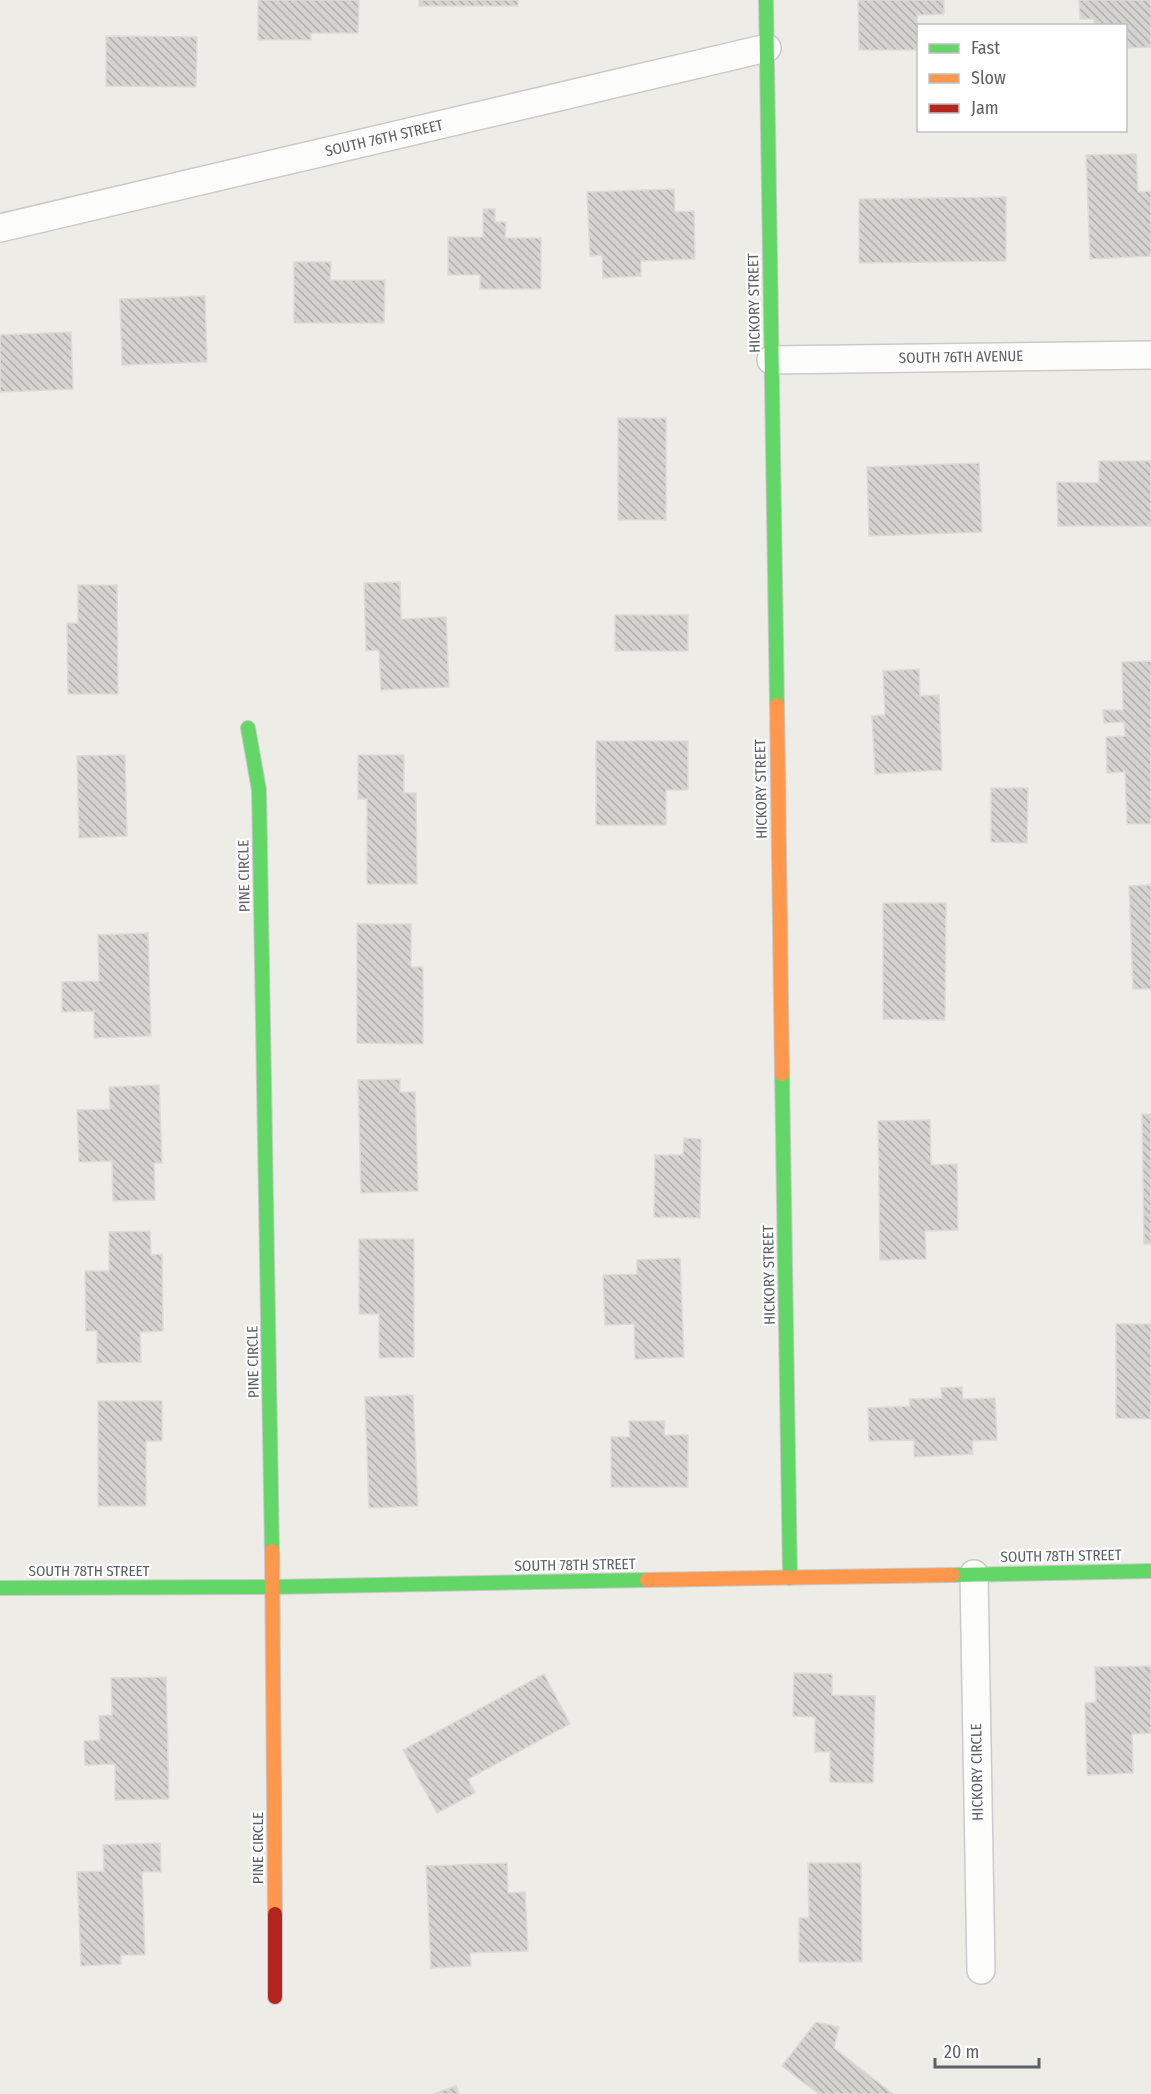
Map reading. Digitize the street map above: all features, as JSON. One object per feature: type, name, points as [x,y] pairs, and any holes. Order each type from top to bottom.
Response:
[{"type":"street","name":"HICKORY STREET","points":[[766,0],[790,1578]]},
{"type":"street","name":"SOUTH 76TH STREET","points":[[0,228],[767,48]]},
{"type":"street","name":"SOUTH 76TH AVENUE","points":[[771,360],[1151,355]]},
{"type":"street","name":"PINE CIRCLE","points":[[248,728],[259,790],[273,1587],[275,1997]]},
{"type":"street","name":"SOUTH 78TH STREET","points":[[0,1588],[273,1587],[1151,1571]]},
{"type":"street","name":"HICKORY CIRCLE","points":[[974,1574],[981,1970]]},
{"type":"building","points":[[258,0],[359,0],[358,33],[311,33],[311,40],[258,40]]},
{"type":"building","points":[[419,0],[518,0],[518,6],[419,6]]},
{"type":"building","points":[[858,0],[944,0],[944,14],[917,15],[917,50],[859,50]]},
{"type":"building","points":[[1079,0],[1151,0],[1151,47],[1127,48],[1127,24],[1094,24],[1094,19],[1080,19]]},
{"type":"building","points":[[106,36],[197,37],[196,87],[106,86]]},
{"type":"building","points":[[1136,154],[1138,192],[1151,191],[1151,256],[1090,259],[1086,155]]},
{"type":"building","points":[[674,189],[675,212],[694,211],[695,259],[641,261],[641,276],[603,278],[602,255],[590,256],[587,192]]},
{"type":"building","points":[[1006,197],[1006,261],[859,263],[859,199]]},
{"type":"building","points":[[483,209],[495,209],[495,222],[506,222],[505,238],[541,238],[541,289],[480,289],[480,275],[448,275],[448,237],[483,237]]},
{"type":"building","points":[[294,262],[331,262],[330,280],[385,280],[384,323],[294,323]]},
{"type":"building","points":[[205,296],[207,362],[122,365],[120,299]]},
{"type":"building","points":[[71,332],[73,389],[0,392],[0,335]]},
{"type":"building","points":[[618,418],[666,418],[666,520],[618,520]]},
{"type":"building","points":[[1099,461],[1151,461],[1151,526],[1058,526],[1057,482],[1099,483]]},
{"type":"building","points":[[979,463],[982,532],[869,536],[867,467]]},
{"type":"building","points":[[400,582],[401,619],[446,617],[449,687],[381,690],[379,650],[366,651],[364,583]]},
{"type":"building","points":[[78,585],[117,585],[118,694],[68,694],[67,623],[78,623]]},
{"type":"building","points":[[615,615],[688,615],[688,651],[615,651]]},
{"type":"building","points":[[1151,661],[1151,824],[1127,824],[1125,772],[1107,773],[1106,737],[1125,736],[1124,722],[1104,723],[1103,710],[1123,710],[1122,662]]},
{"type":"building","points":[[919,669],[920,696],[939,695],[942,770],[875,774],[872,716],[885,715],[883,671]]},
{"type":"building","points":[[596,741],[688,741],[688,790],[666,790],[666,825],[596,825]]},
{"type":"building","points":[[125,755],[127,836],[79,838],[77,756]]},
{"type":"building","points":[[358,755],[404,755],[404,793],[416,793],[417,884],[367,884],[367,799],[358,799]]},
{"type":"building","points":[[991,788],[1028,788],[1027,843],[991,842]]},
{"type":"building","points":[[1151,885],[1151,989],[1133,989],[1129,886]]},
{"type":"building","points":[[883,903],[946,903],[945,1020],[883,1019]]},
{"type":"building","points":[[357,924],[411,924],[411,967],[423,967],[423,1044],[357,1043]]},
{"type":"building","points":[[148,933],[151,1036],[94,1038],[94,1011],[62,1012],[62,982],[99,981],[98,935]]},
{"type":"building","points":[[400,1079],[400,1092],[415,1092],[418,1191],[361,1193],[358,1080]]},
{"type":"building","points":[[159,1085],[162,1163],[154,1163],[155,1200],[113,1201],[112,1161],[79,1162],[77,1110],[110,1109],[109,1087]]},
{"type":"building","points":[[1142,1114],[1151,1114],[1151,1244],[1144,1244]]},
{"type":"building","points":[[930,1120],[931,1165],[957,1164],[958,1230],[925,1231],[926,1259],[880,1260],[878,1121]]},
{"type":"building","points":[[684,1138],[701,1139],[700,1218],[654,1217],[655,1155],[683,1155]]},
{"type":"building","points":[[150,1231],[151,1255],[162,1254],[163,1331],[140,1332],[141,1362],[97,1363],[97,1331],[86,1331],[85,1271],[109,1271],[109,1232]]},
{"type":"building","points":[[359,1239],[414,1239],[414,1357],[379,1358],[379,1314],[359,1314]]},
{"type":"building","points":[[680,1258],[684,1357],[635,1359],[634,1324],[605,1325],[603,1275],[637,1274],[637,1260]]},
{"type":"building","points":[[1116,1324],[1151,1324],[1151,1419],[1116,1418]]},
{"type":"building","points":[[962,1387],[963,1399],[995,1398],[997,1440],[972,1441],[973,1454],[914,1457],[914,1440],[869,1441],[868,1408],[910,1406],[909,1399],[942,1398],[941,1388]]},
{"type":"building","points":[[413,1395],[418,1506],[369,1508],[365,1397]]},
{"type":"building","points":[[98,1401],[162,1401],[162,1441],[146,1441],[146,1506],[98,1506]]},
{"type":"building","points":[[629,1421],[665,1421],[664,1435],[688,1435],[688,1487],[611,1487],[611,1437],[630,1437]]},
{"type":"building","points":[[1151,1666],[1151,1733],[1132,1734],[1133,1773],[1087,1775],[1085,1703],[1096,1702],[1095,1667]]},
{"type":"building","points":[[794,1673],[832,1674],[832,1695],[875,1696],[873,1783],[830,1782],[830,1752],[815,1752],[815,1717],[793,1716]]},
{"type":"building","points":[[544,1674],[570,1724],[468,1779],[475,1793],[437,1813],[403,1750]]},
{"type":"building","points":[[166,1677],[169,1799],[115,1800],[115,1764],[85,1765],[84,1741],[100,1740],[99,1716],[112,1715],[111,1678]]},
{"type":"building","points":[[160,1843],[161,1872],[142,1872],[145,1955],[121,1955],[121,1964],[81,1966],[77,1872],[104,1871],[103,1845]]},
{"type":"building","points":[[507,1863],[508,1893],[525,1892],[528,1951],[470,1953],[471,1966],[431,1968],[426,1866]]},
{"type":"building","points":[[808,1863],[861,1863],[862,1962],[799,1962],[799,1918],[809,1918]]},
{"type":"building","points":[[816,2022],[839,2027],[834,2048],[893,2094],[819,2094],[782,2066]]},
{"type":"building","points":[[456,2086],[459,2094],[433,2094]]},
{"type":"traffic: fast","points":[[766,0],[777,705]]},
{"type":"traffic: fast","points":[[248,728],[259,790],[272,1551]]},
{"type":"traffic: fast","points":[[782,1074],[790,1578]]},
{"type":"traffic: fast","points":[[953,1575],[1151,1571]]},
{"type":"traffic: fast","points":[[0,1588],[273,1587],[647,1580]]},
{"type":"traffic: slow","points":[[777,705],[782,1074]]},
{"type":"traffic: slow","points":[[272,1551],[275,1914]]},
{"type":"traffic: slow","points":[[647,1580],[953,1575]]},
{"type":"traffic: jam","points":[[275,1914],[275,1997]]}]
